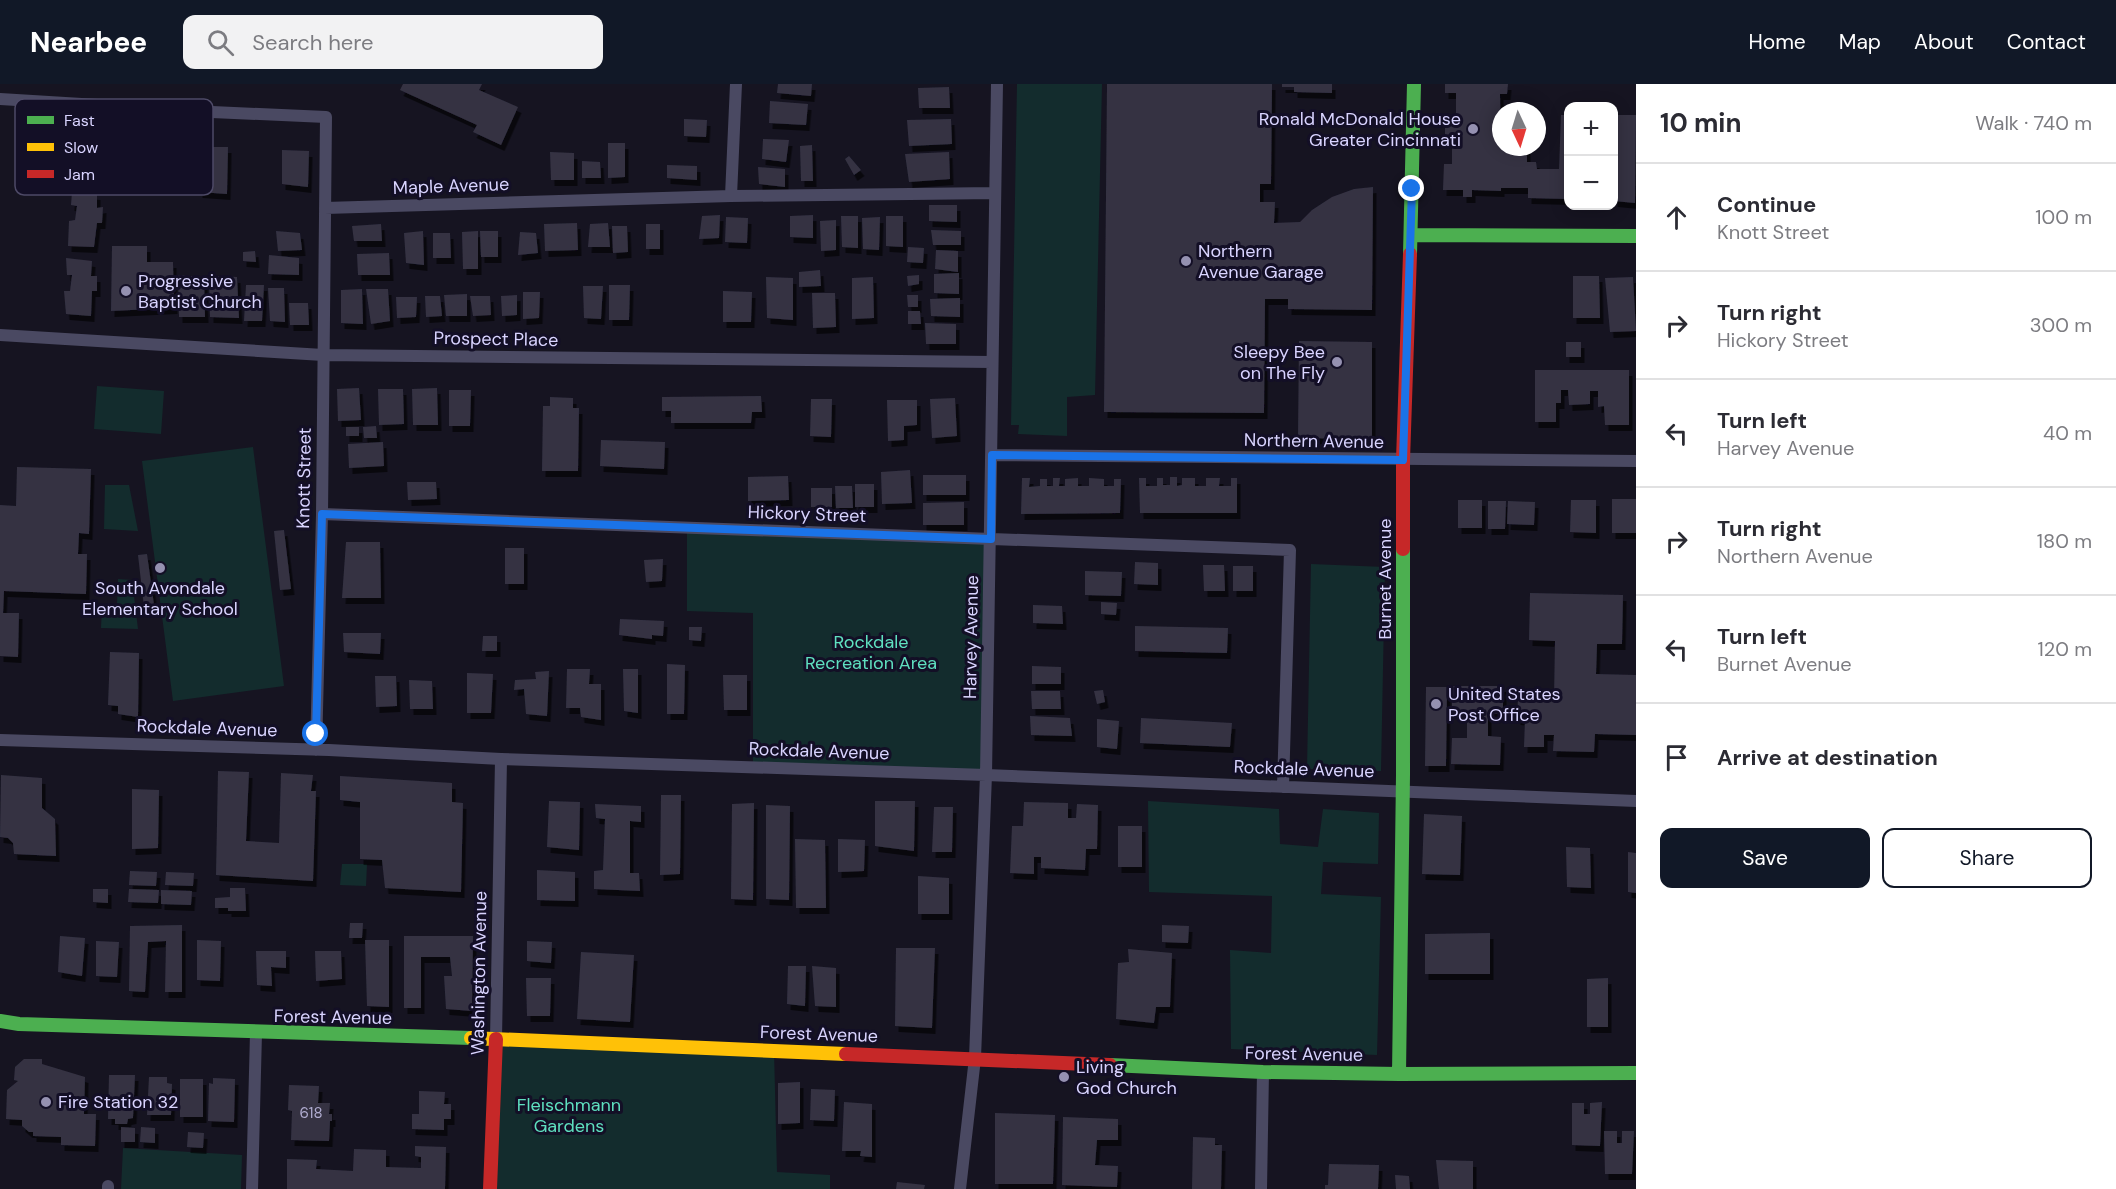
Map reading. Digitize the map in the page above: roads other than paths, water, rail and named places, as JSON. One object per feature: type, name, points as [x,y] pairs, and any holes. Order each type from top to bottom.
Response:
[{"type":"street","points":[[731,196],[736,84]]},
{"type":"street","name":"Harvey Avenue","points":[[960,1189],[975,1058],[986,775],[997,84]]},
{"type":"street","name":"Burnet Avenue","points":[[1399,1074],[1403,791],[1403,460],[1414,84]]},
{"type":"street","points":[[0,99],[15,100]]},
{"type":"street","points":[[213,112],[326,117],[325,208]]},
{"type":"street","name":"Maple Avenue","points":[[325,208],[731,196],[995,193]]},
{"type":"street","name":"Knott Street","points":[[316,750],[322,514],[325,208]]},
{"type":"street","points":[[1411,234],[1636,236]]},
{"type":"street","name":"Prospect Place","points":[[0,335],[323,355],[992,362]]},
{"type":"street","name":"Northern Avenue","points":[[992,455],[1636,461]]},
{"type":"street","name":"Hickory Street","points":[[322,514],[1290,550],[1283,786]]},
{"type":"street","name":"Rockdale Avenue","points":[[0,740],[1283,786],[1636,801]]},
{"type":"street","name":"Washington Avenue","points":[[490,1189],[496,1039],[501,759]]},
{"type":"street","name":"Forest Avenue","points":[[0,1021],[19,1024],[256,1033],[496,1039],[975,1058],[1263,1072],[1399,1074],[1636,1072]]},
{"type":"street","points":[[252,1189],[256,1033]]},
{"type":"street","points":[[1261,1189],[1263,1072]]},
{"type":"place","name":"Ronald McDonald House Greater Cincinnati","points":[[1473,129]]},
{"type":"place","name":"Northern Avenue Garage","points":[[1186,261]]},
{"type":"place","name":"Progressive Baptist Church","points":[[126,291]]},
{"type":"place","name":"Sleepy Bee on The Fly","points":[[1337,362]]},
{"type":"place","name":"South Avondale Elementary School","points":[[160,568]]},
{"type":"place","name":"United States Post Office","points":[[1436,704]]},
{"type":"place","name":"Living God Church","points":[[1064,1077]]},
{"type":"place","name":"Fire Station 32","points":[[46,1102]]},
{"type":"park label","name":"Rockdale Recreation Area","points":[[871,652]]},
{"type":"park label","name":"Fleischmann Gardens","points":[[569,1115]]}]
